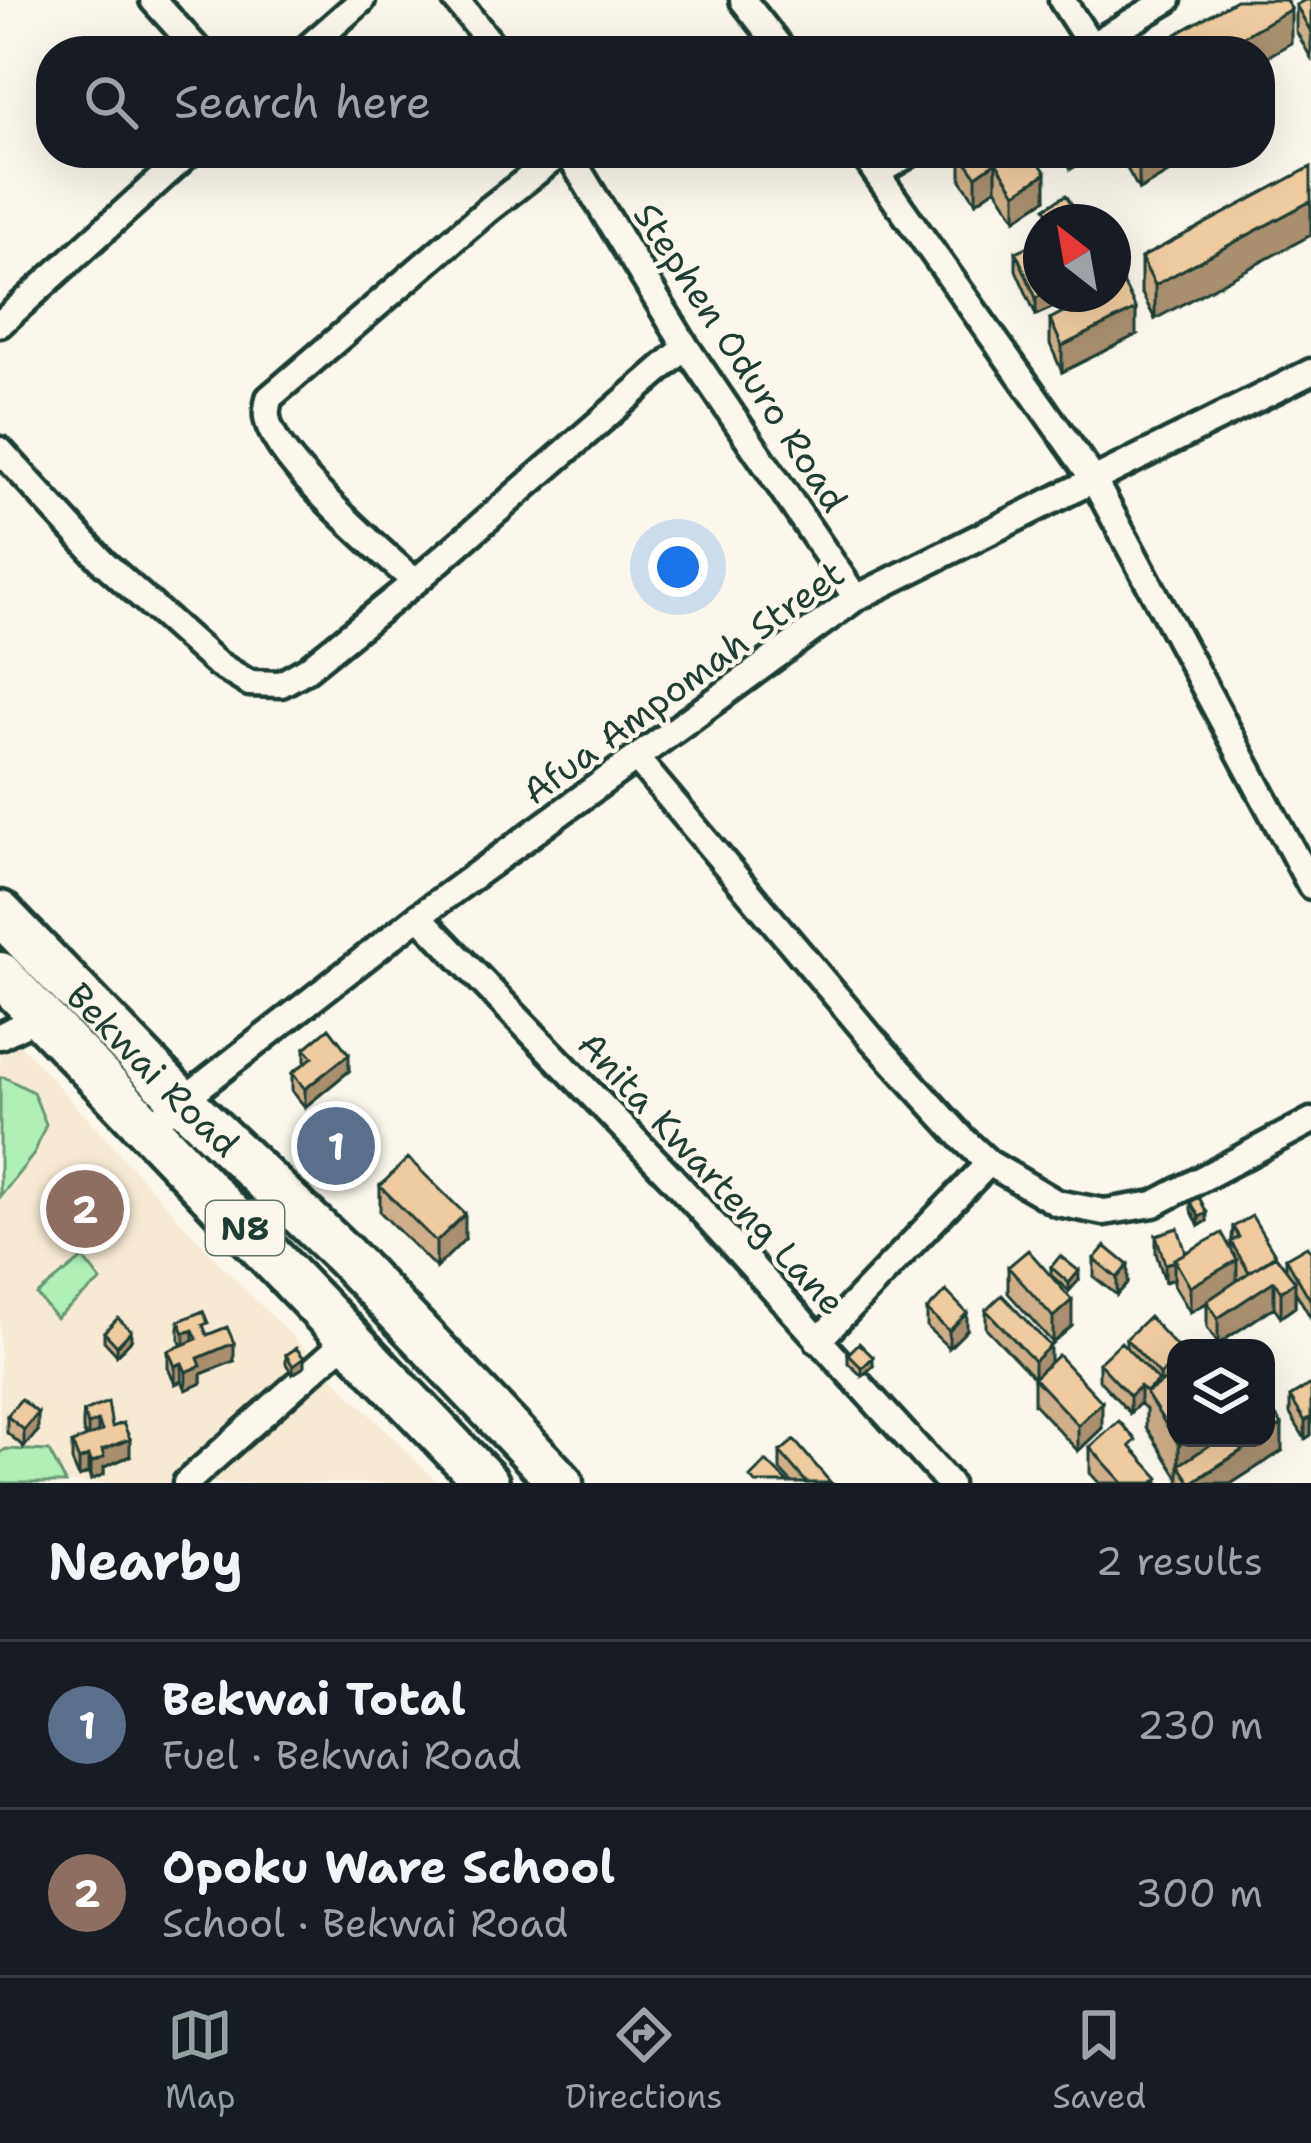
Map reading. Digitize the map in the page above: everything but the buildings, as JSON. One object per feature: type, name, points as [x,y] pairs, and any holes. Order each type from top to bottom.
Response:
[{"type":"highway","name":"Bekwai Road","points":[[0,913],[181,1100],[344,1255],[561,1483]]},
{"type":"highway","name":"Bekwai Road","points":[[0,974],[487,1483]]},
{"type":"highway","points":[[487,1483],[527,1447]]},
{"type":"street","points":[[153,0],[185,36]]},
{"type":"street","points":[[321,36],[362,0]]},
{"type":"street","points":[[456,0],[485,36]]},
{"type":"street","points":[[743,0],[771,36]]},
{"type":"street","points":[[1062,0],[1081,36]]},
{"type":"street","points":[[1107,36],[1168,0]]},
{"type":"street","points":[[0,288],[7,318],[172,168]]},
{"type":"street","points":[[415,582],[330,502],[275,438],[267,417],[269,398],[489,209],[545,168]]},
{"type":"street","name":"Stephen Oduro Road","points":[[574,168],[686,347],[856,598]]},
{"type":"street","points":[[874,168],[1092,478],[1311,886]]},
{"type":"street","points":[[0,450],[104,562],[216,663],[249,683],[280,684],[306,670],[415,582],[686,347]]},
{"type":"street","name":"Afua Ampomah Street","points":[[146,1129],[419,916],[856,598],[1311,372]]},
{"type":"street","points":[[637,758],[872,1039],[988,1163],[1057,1203],[1104,1212],[1154,1204],[1311,1121]]},
{"type":"street","name":"Anita Kwarteng Lane","points":[[419,916],[670,1175],[949,1483]]},
{"type":"street","points":[[0,1036],[40,1016]]},
{"type":"street","points":[[818,1341],[988,1163]]},
{"type":"street","points":[[186,1483],[349,1338]]},
{"type":"shaded area","points":[[0,1022],[219,1263],[438,1483],[0,1483]]},
{"type":"green space","points":[[0,1078],[33,1092],[46,1124],[34,1154],[0,1197]]},
{"type":"green space","points":[[83,1258],[101,1281],[56,1318],[37,1295]]},
{"type":"green space","points":[[6,1449],[49,1451],[66,1483],[0,1483],[0,1453]]},
{"type":"place","name":"Bekwai Total","points":[[336,1146]]},
{"type":"place","name":"Opoku Ware School","points":[[85,1209]]}]
